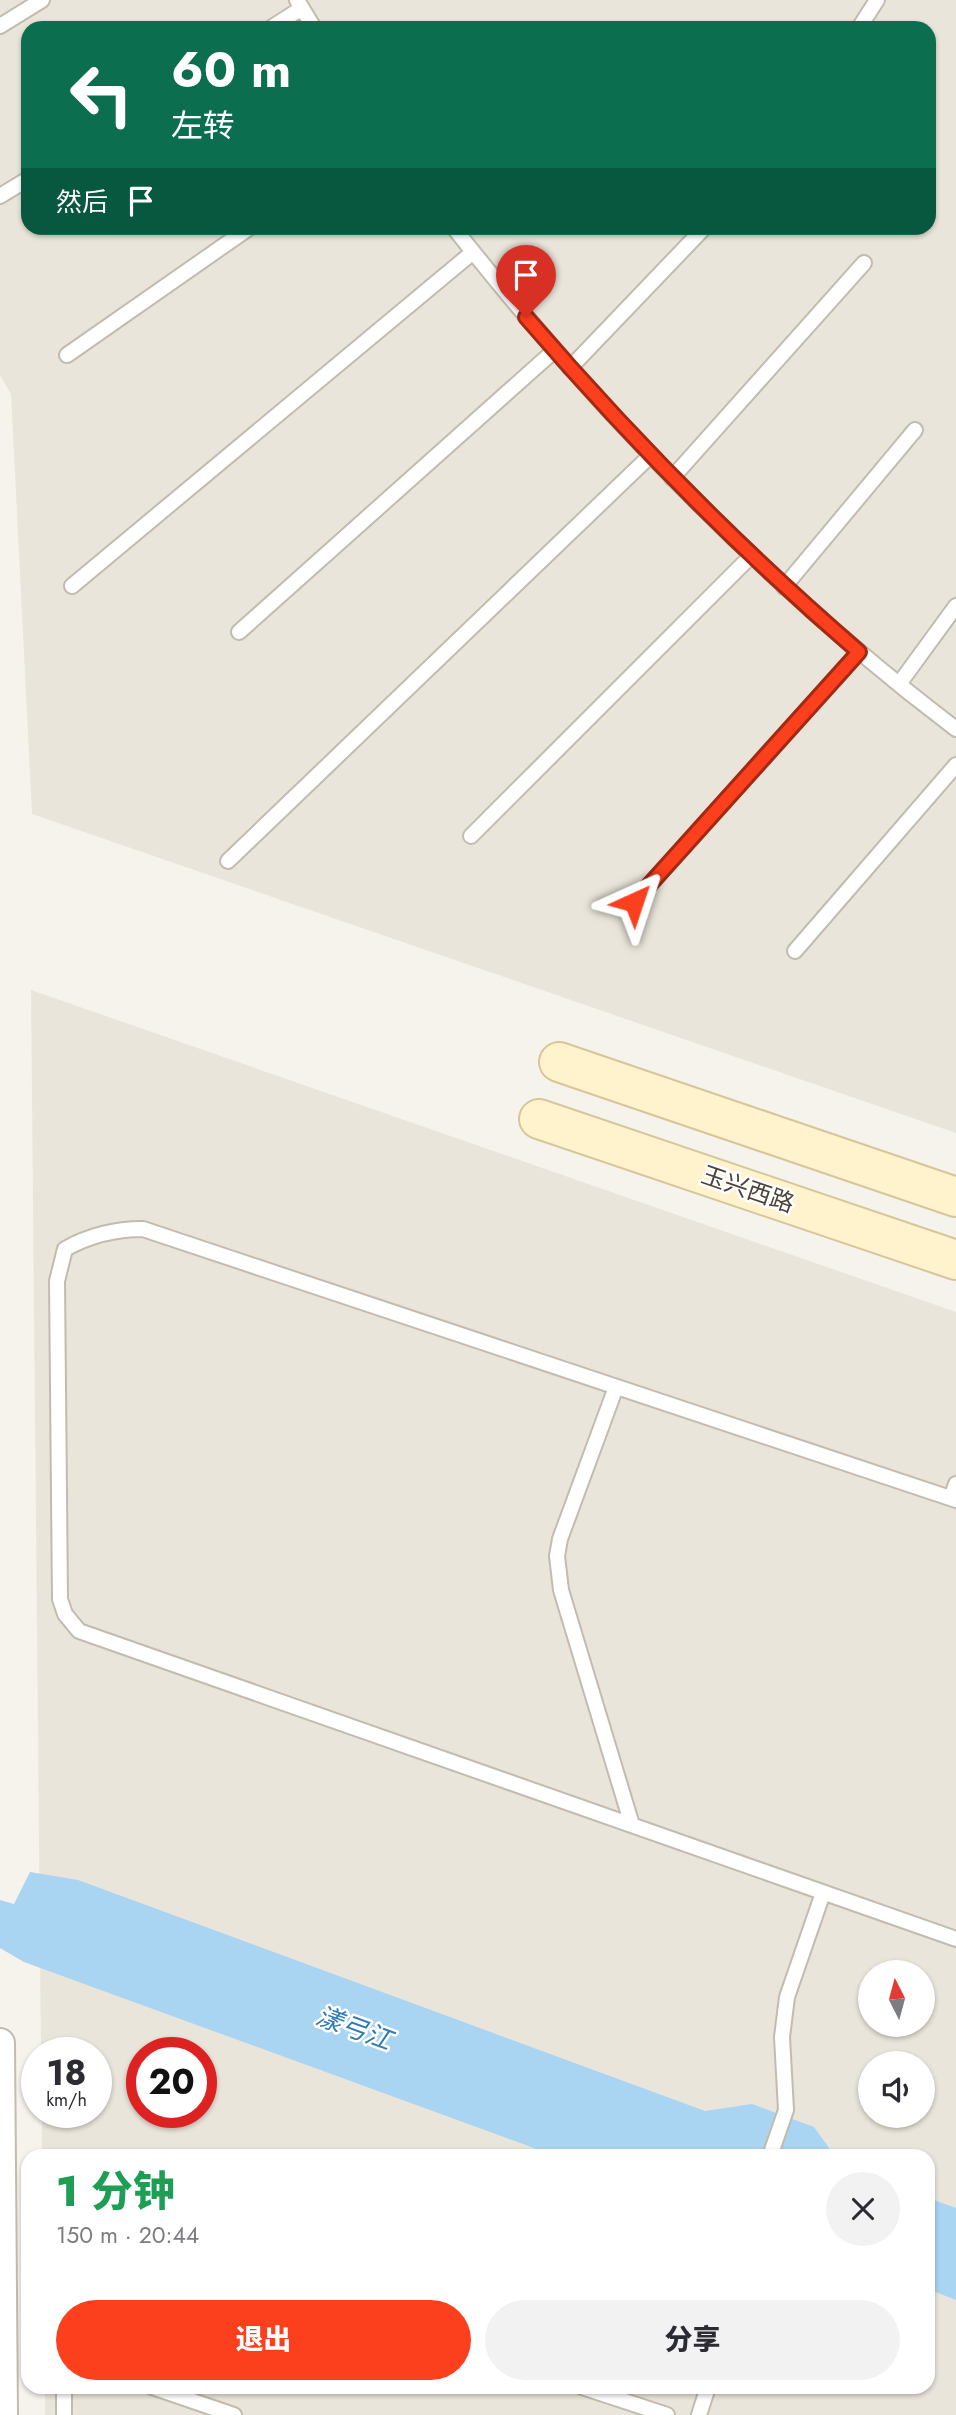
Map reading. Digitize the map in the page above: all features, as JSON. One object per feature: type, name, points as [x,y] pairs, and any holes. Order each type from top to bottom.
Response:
[{"type":"main road","name":"玉兴西路","points":[[956,1196],[566,1064],[548,1121],[956,1260]]},
{"type":"street","points":[[0,2043],[3,2415]]},
{"type":"lane","points":[[0,26],[42,0]]},
{"type":"lane","points":[[864,21],[877,0]]},
{"type":"lane","points":[[279,21],[300,4],[310,21]]},
{"type":"lane","points":[[0,196],[21,183]]},
{"type":"lane","points":[[67,355],[239,235]]},
{"type":"lane","points":[[460,235],[570,368],[672,478],[784,587],[859,652],[956,729]]},
{"type":"lane","points":[[570,368],[697,235]]},
{"type":"lane","points":[[72,586],[473,252]]},
{"type":"lane","points":[[672,478],[864,264]]},
{"type":"lane","points":[[239,632],[555,350]]},
{"type":"lane","points":[[784,587],[915,430]]},
{"type":"lane","points":[[228,861],[650,456]]},
{"type":"lane","points":[[471,836],[751,556]]},
{"type":"lane","points":[[899,684],[956,606]]},
{"type":"lane","points":[[634,902],[859,652]]},
{"type":"lane","points":[[795,951],[956,765]]},
{"type":"lane","points":[[953,1936],[823,1893],[79,1631],[65,1614],[60,1599],[57,1281],[65,1249],[98,1234],[120,1229],[143,1229],[954,1499],[956,1484]]},
{"type":"lane","points":[[615,1387],[565,1522],[557,1556],[561,1590],[632,1825]]},
{"type":"lane","points":[[772,2149],[786,2110],[782,2037],[788,1997],[823,1893]]},
{"type":"lane","points":[[64,2394],[64,2415]]},
{"type":"lane","points":[[172,2394],[234,2415]]},
{"type":"lane","points":[[603,2394],[667,2415]]},
{"type":"lane","points":[[699,2415],[706,2394]]},
{"type":"shaded area","points":[[0,0],[956,0],[956,1133],[32,814],[11,394],[0,375]]},
{"type":"shaded area","points":[[31,990],[956,1312],[956,2415],[45,2415],[45,2394],[935,2394],[935,2149],[42,2149],[42,2128],[112,2128],[112,2037],[41,2037]]},
{"type":"water","name":"漾弓江","points":[[30,1872],[78,1880],[705,2111],[752,2104],[814,2127],[830,2149],[537,2149],[24,1962],[0,1948],[0,1900],[14,1904]]},
{"type":"water","points":[[935,2200],[956,2208],[956,2300],[935,2292]]},
{"type":"route","points":[[526,317],[650,456],[724,531],[859,652],[634,902]]}]
